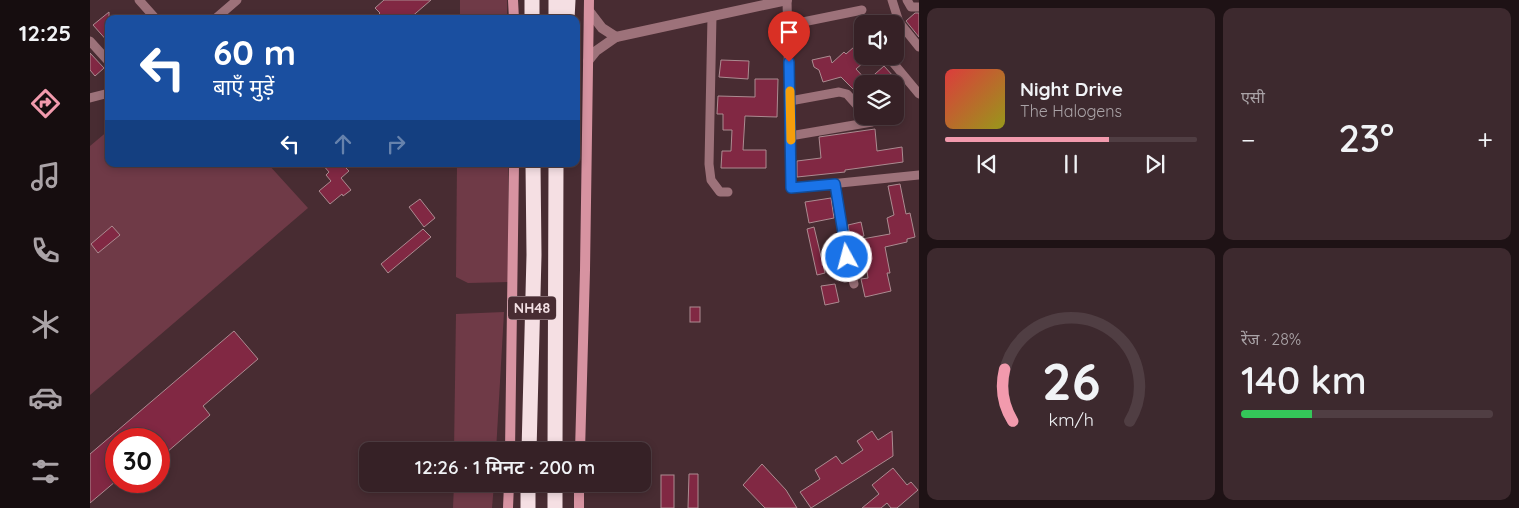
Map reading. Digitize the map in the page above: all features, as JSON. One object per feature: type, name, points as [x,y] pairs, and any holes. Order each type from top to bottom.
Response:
[{"type":"highway","points":[[532,0],[532,15]]},
{"type":"highway","points":[[556,0],[556,15]]},
{"type":"highway","points":[[567,15],[568,0]]},
{"type":"highway","name":"NH48","points":[[529,442],[534,255],[533,167]]},
{"type":"highway","name":"NH48","points":[[555,442],[556,167]]},
{"type":"highway","points":[[528,492],[528,508]]},
{"type":"highway","points":[[555,492],[555,508]]},
{"type":"main road","points":[[513,0],[514,15]]},
{"type":"main road","points":[[580,442],[588,0]]},
{"type":"main road","points":[[510,442],[514,167]]},
{"type":"main road","points":[[508,508],[509,492]]},
{"type":"main road","points":[[579,492],[579,508]]},
{"type":"street","points":[[139,0],[152,15]]},
{"type":"street","points":[[220,15],[237,0]]},
{"type":"street","points":[[588,61],[596,52],[616,37],[787,0],[791,188],[918,173]]},
{"type":"street","points":[[892,0],[899,22],[919,47]]},
{"type":"street","points":[[907,0],[911,7],[919,8]]},
{"type":"street","points":[[788,24],[862,10]]},
{"type":"street","points":[[589,11],[602,28],[616,37]]},
{"type":"street","points":[[712,16],[709,164],[711,180],[720,192],[728,192]]},
{"type":"street","points":[[90,41],[105,58]]},
{"type":"street","points":[[895,65],[919,94]]},
{"type":"street","points":[[790,100],[843,92],[854,103]]},
{"type":"street","points":[[90,98],[105,94]]},
{"type":"street","points":[[790,136],[854,125]]},
{"type":"street","points":[[835,184],[847,257],[854,284]]},
{"type":"shaded area","points":[[460,0],[507,0],[507,15],[460,15]]},
{"type":"shaded area","points":[[105,133],[105,167],[271,167],[308,208],[90,395],[90,146]]},
{"type":"shaded area","points":[[457,167],[508,167],[509,282],[468,283],[456,277]]},
{"type":"shaded area","points":[[504,312],[497,442],[454,442],[456,314]]},
{"type":"shaded area","points":[[454,492],[493,492],[492,508],[453,508]]},
{"type":"building","points":[[384,0],[431,0],[414,15],[378,15],[380,13],[375,8]]},
{"type":"building","points":[[915,13],[919,13],[919,37],[906,21]]},
{"type":"building","points":[[105,15],[105,38],[93,25]]},
{"type":"building","points":[[854,47],[854,65],[861,65],[856,69],[862,75],[854,75],[854,88],[841,77],[823,82],[819,70],[814,67],[812,60],[830,56],[832,63],[844,52],[846,54]]},
{"type":"building","points":[[90,53],[104,68],[95,76],[90,70]]},
{"type":"building","points":[[721,60],[749,61],[748,79],[719,77]]},
{"type":"building","points":[[884,66],[892,75],[874,75]]},
{"type":"building","points":[[755,79],[778,79],[777,117],[745,116],[743,150],[766,150],[766,168],[721,168],[722,151],[731,151],[732,130],[723,130],[723,114],[717,114],[718,96],[755,97]]},
{"type":"building","points":[[875,129],[877,151],[902,147],[903,162],[845,170],[845,172],[797,177],[797,161],[821,158],[819,137]]},
{"type":"building","points":[[325,167],[345,167],[349,171],[341,178],[351,190],[343,196],[342,194],[330,204],[319,191],[331,181],[326,175],[329,172]]},
{"type":"building","points":[[900,184],[906,214],[910,213],[915,237],[907,239],[907,242],[885,247],[890,273],[887,273],[891,291],[865,297],[861,279],[868,278],[862,239],[890,234],[887,218],[894,215],[888,186]]},
{"type":"building","points":[[831,198],[834,218],[809,223],[805,202]]},
{"type":"building","points":[[420,199],[435,218],[424,227],[409,207]]},
{"type":"building","points":[[861,222],[864,236],[850,239],[848,225]]},
{"type":"building","points":[[112,226],[120,235],[98,253],[91,244]]},
{"type":"building","points":[[814,227],[825,273],[817,275],[807,229]]},
{"type":"building","points":[[423,229],[431,237],[388,273],[381,264]]},
{"type":"building","points":[[835,284],[839,302],[825,305],[821,286]]},
{"type":"building","points":[[690,307],[700,307],[700,322],[690,322]]},
{"type":"building","points":[[234,331],[258,359],[203,406],[210,415],[170,450],[170,428],[120,428]]},
{"type":"building","points":[[872,431],[878,440],[892,431],[893,456],[811,508],[800,492],[820,479],[815,470],[836,456],[842,464],[863,450],[857,441]]},
{"type":"building","points":[[105,441],[105,490],[90,503],[90,454]]},
{"type":"building","points":[[762,464],[786,490],[797,508],[765,508],[743,485]]},
{"type":"building","points":[[893,468],[907,485],[911,482],[918,490],[897,508],[891,508],[887,503],[881,508],[862,508],[879,494],[872,485]]},
{"type":"building","points":[[689,474],[698,474],[698,508],[688,508]]},
{"type":"building","points":[[661,475],[674,475],[674,508],[661,508]]},
{"type":"slow traffic","points":[[790,91],[791,140]]},
{"type":"route","points":[[789,62],[791,188],[835,184],[847,257]]}]
